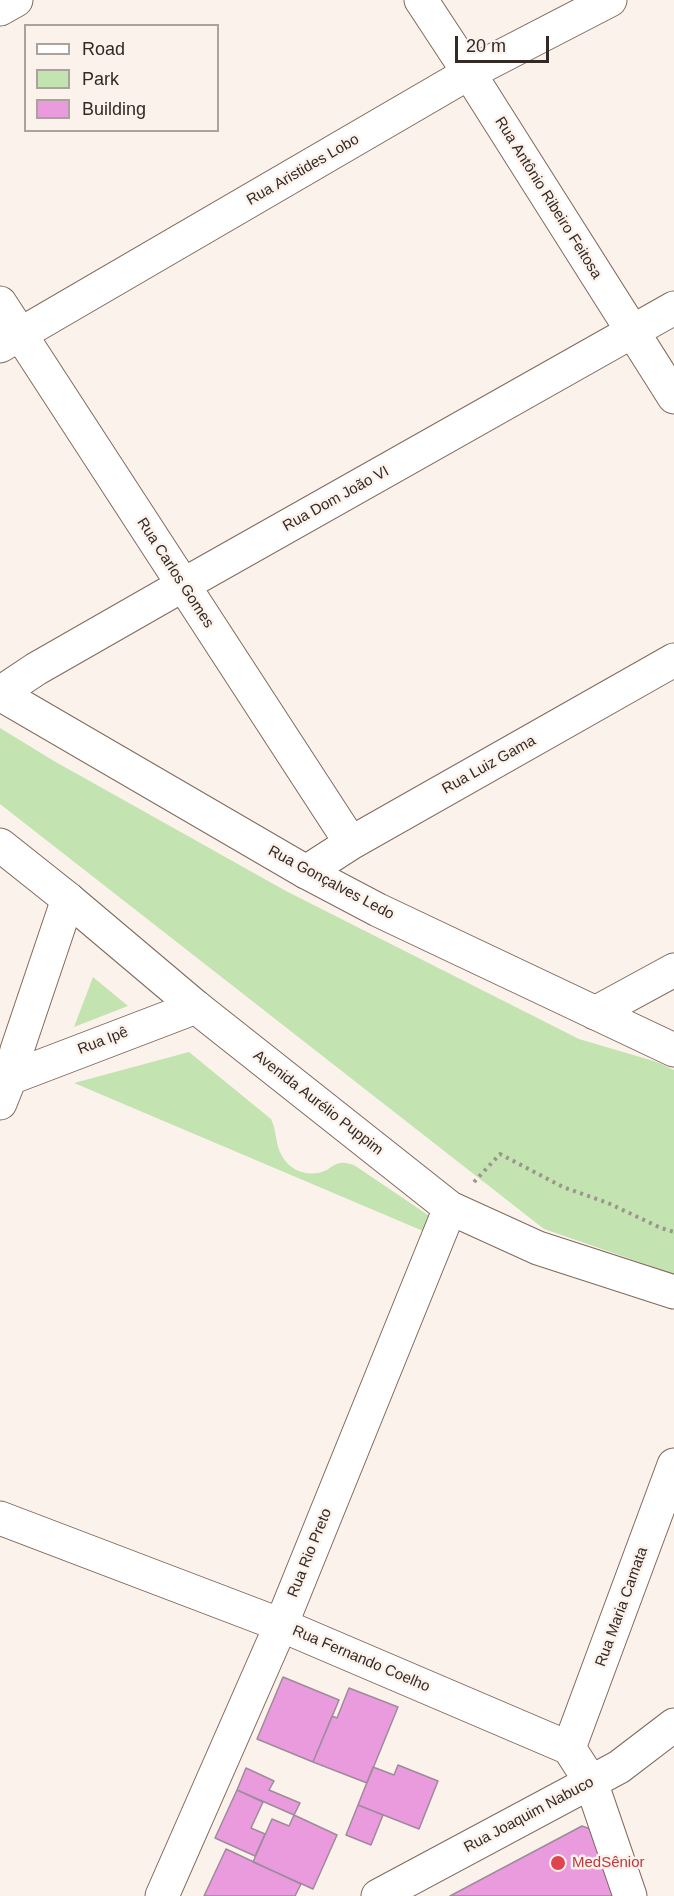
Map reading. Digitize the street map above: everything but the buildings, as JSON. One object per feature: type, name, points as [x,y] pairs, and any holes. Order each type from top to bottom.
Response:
[{"type":"street","points":[[0,9],[16,0]]},
{"type":"street","name":"Rua Antônio Ribeiro Feitosa","points":[[421,0],[470,73],[674,398]]},
{"type":"street","name":"Rua Aristides Lobo","points":[[10,340],[470,73],[610,0]]},
{"type":"street","name":"Rua Carlos Gomes","points":[[0,303],[10,340],[183,585],[351,843]]},
{"type":"street","name":"Rua Dom João VI","points":[[0,694],[36,669],[674,308]]},
{"type":"street","name":"Rua Luiz Gama","points":[[306,872],[351,843],[674,660]]},
{"type":"street","name":"Rua Gonçalves Ledo","points":[[0,694],[306,872],[378,910],[674,1050]]},
{"type":"street","name":"Avenida Aurélio Puppim","points":[[0,845],[69,899],[196,1006],[450,1208],[538,1248],[674,1292]]},
{"type":"street","name":"Rua Ipê","points":[[14,1067],[69,899]]},
{"type":"street","points":[[595,1013],[674,970]]},
{"type":"street","name":"Rua Ipê","points":[[14,1067],[196,1006]]},
{"type":"street","name":"Rua Rio Preto","points":[[162,1896],[280,1625],[450,1208]]},
{"type":"street","name":"Rua Maria Camata","points":[[569,1748],[674,1465]]},
{"type":"street","name":"Rua Fernando Coelho","points":[[0,1518],[280,1625],[569,1748]]},
{"type":"street","name":"Rua Joaquim Nabuco","points":[[378,1896],[619,1767],[674,1725]]},
{"type":"street","points":[[569,1748],[591,1782],[630,1896]]},
{"type":"path","points":[[500,1154],[563,1187],[608,1203],[674,1232]]},
{"type":"green space","points":[[0,728],[54,761],[286,891],[579,1039],[657,1062],[674,1070],[674,1274],[544,1229],[0,804]]},
{"type":"green space","points":[[93,977],[128,1006],[74,1027]]},
{"type":"green space","points":[[189,1052],[271,1119],[280,1151],[290,1166],[302,1172],[314,1173],[327,1170],[340,1163],[354,1165],[431,1217],[423,1231],[74,1083]]},
{"type":"place","name":"MedSênior","points":[[558,1863]]}]
